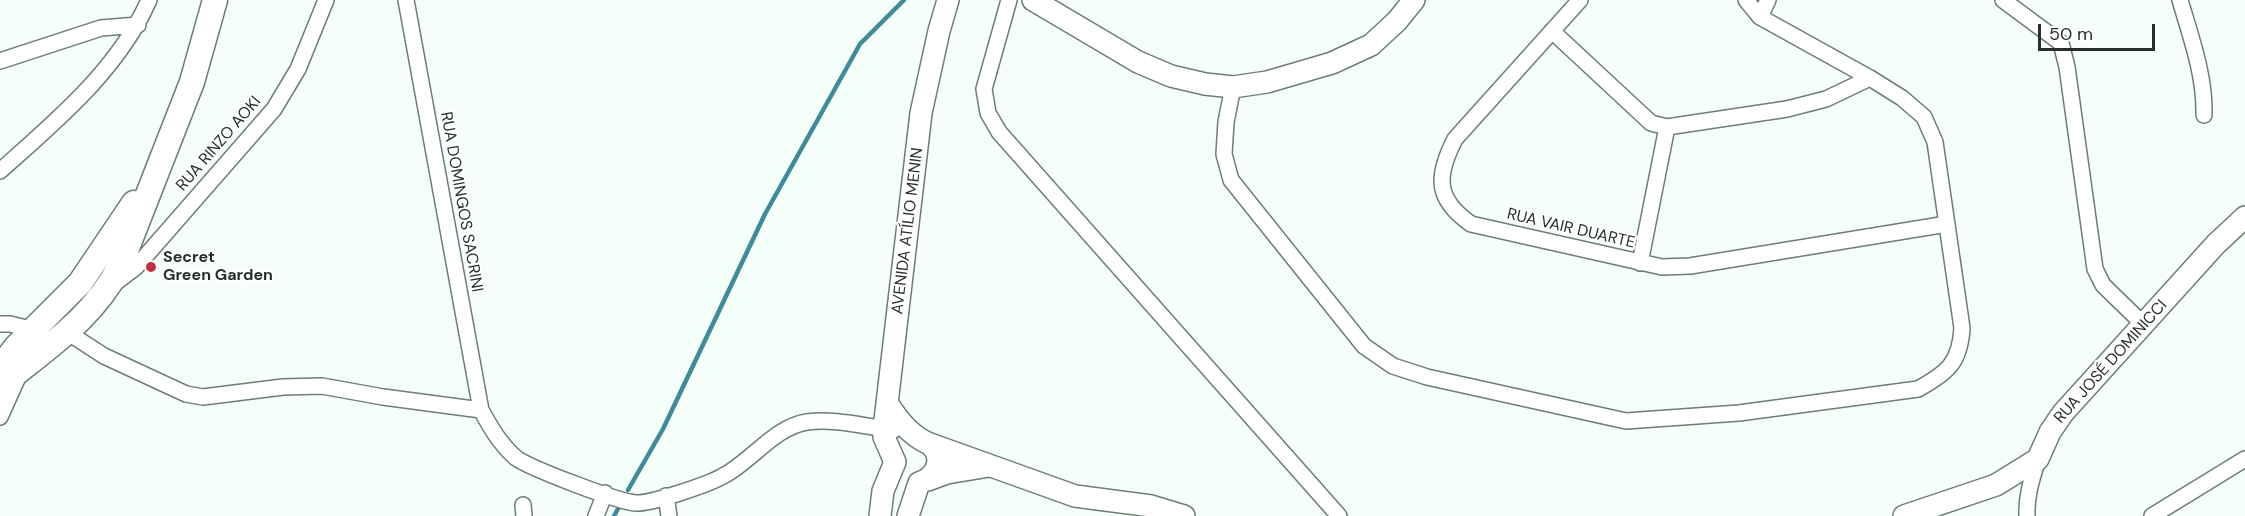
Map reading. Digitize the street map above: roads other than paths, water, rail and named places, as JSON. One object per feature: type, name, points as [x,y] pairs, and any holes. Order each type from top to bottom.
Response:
[{"type":"main road","points":[[12,367],[67,332],[88,314],[105,292],[120,266],[192,82],[215,0]]},
{"type":"main road","points":[[0,386],[12,367],[16,347],[80,284],[159,166]]},
{"type":"main road","points":[[85,276],[101,278],[105,292]]},
{"type":"street","points":[[0,171],[51,125],[101,74],[138,25],[149,0]]},
{"type":"street","name":"RUA RINZO AOKI","points":[[105,292],[136,267],[274,109],[298,69],[326,0]]},
{"type":"street","name":"RUA DOMINGOS SACRINI","points":[[406,0],[481,410]]},
{"type":"street","name":"AVENIDA ATÍLIO MENIN","points":[[895,462],[884,437],[884,429],[921,113],[948,0]]},
{"type":"street","points":[[1009,0],[984,89],[988,113],[999,132],[1339,516]]},
{"type":"street","points":[[1033,0],[1138,62],[1171,76],[1205,84],[1233,87],[1267,82],[1332,63],[1371,45],[1397,21],[1414,0]]},
{"type":"street","name":"RUA VAIR DUARTE","points":[[1580,0],[1455,139],[1446,156],[1441,178],[1445,196],[1455,214],[1471,224],[1662,267],[1690,267],[1947,224]]},
{"type":"street","points":[[1233,87],[1226,122],[1224,154],[1232,180],[1364,346],[1393,366],[1427,377],[1626,421],[1739,413],[1918,389],[1942,376],[1955,358],[1961,342],[1962,328],[1935,142],[1924,117],[1902,98],[1870,78],[1760,16],[1746,0]]},
{"type":"street","points":[[1760,16],[1768,0]]},
{"type":"street","points":[[2003,0],[2061,43],[2067,66],[2095,269],[2103,285],[2144,325]]},
{"type":"street","points":[[2180,0],[2202,75],[2204,115]]},
{"type":"street","points":[[0,62],[101,28],[138,25]]},
{"type":"street","points":[[1552,31],[1651,123],[1667,127],[1787,109],[1826,99],[1870,78]]},
{"type":"street","points":[[1640,263],[1667,127]]},
{"type":"street","name":"RUA JOSÉ DOMINICCI","points":[[2038,459],[2050,432],[2063,413],[2216,244],[2245,217]]},
{"type":"street","points":[[0,324],[34,330]]},
{"type":"street","points":[[67,332],[104,356],[186,394],[203,397],[284,387],[322,386],[481,410],[499,440],[518,459],[604,494],[635,503],[666,496],[723,477],[780,432],[806,422],[835,422],[884,429],[920,439],[1075,496],[1151,506],[1184,516]]},
{"type":"street","points":[[0,417],[12,367]]},
{"type":"street","points":[[888,404],[898,419],[937,454],[938,465],[934,475],[924,482],[908,516]]},
{"type":"street","points":[[880,516],[883,491],[898,451],[906,444],[920,439]]},
{"type":"street","points":[[1904,516],[1996,485],[2038,459]]},
{"type":"street","points":[[2027,516],[2026,505],[2030,484],[2038,459]]},
{"type":"street","points":[[2152,516],[2245,459]]},
{"type":"street","points":[[895,462],[899,472],[907,480],[924,482],[947,473],[993,466]]},
{"type":"street","points":[[596,516],[604,494]]},
{"type":"street","points":[[666,496],[669,516]]},
{"type":"waterway","points":[[628,490],[663,429],[765,214],[860,44],[904,0]]},
{"type":"waterway","points":[[614,516],[619,507]]},
{"type":"place","name":"Secret Green Garden","points":[[151,267]]}]
